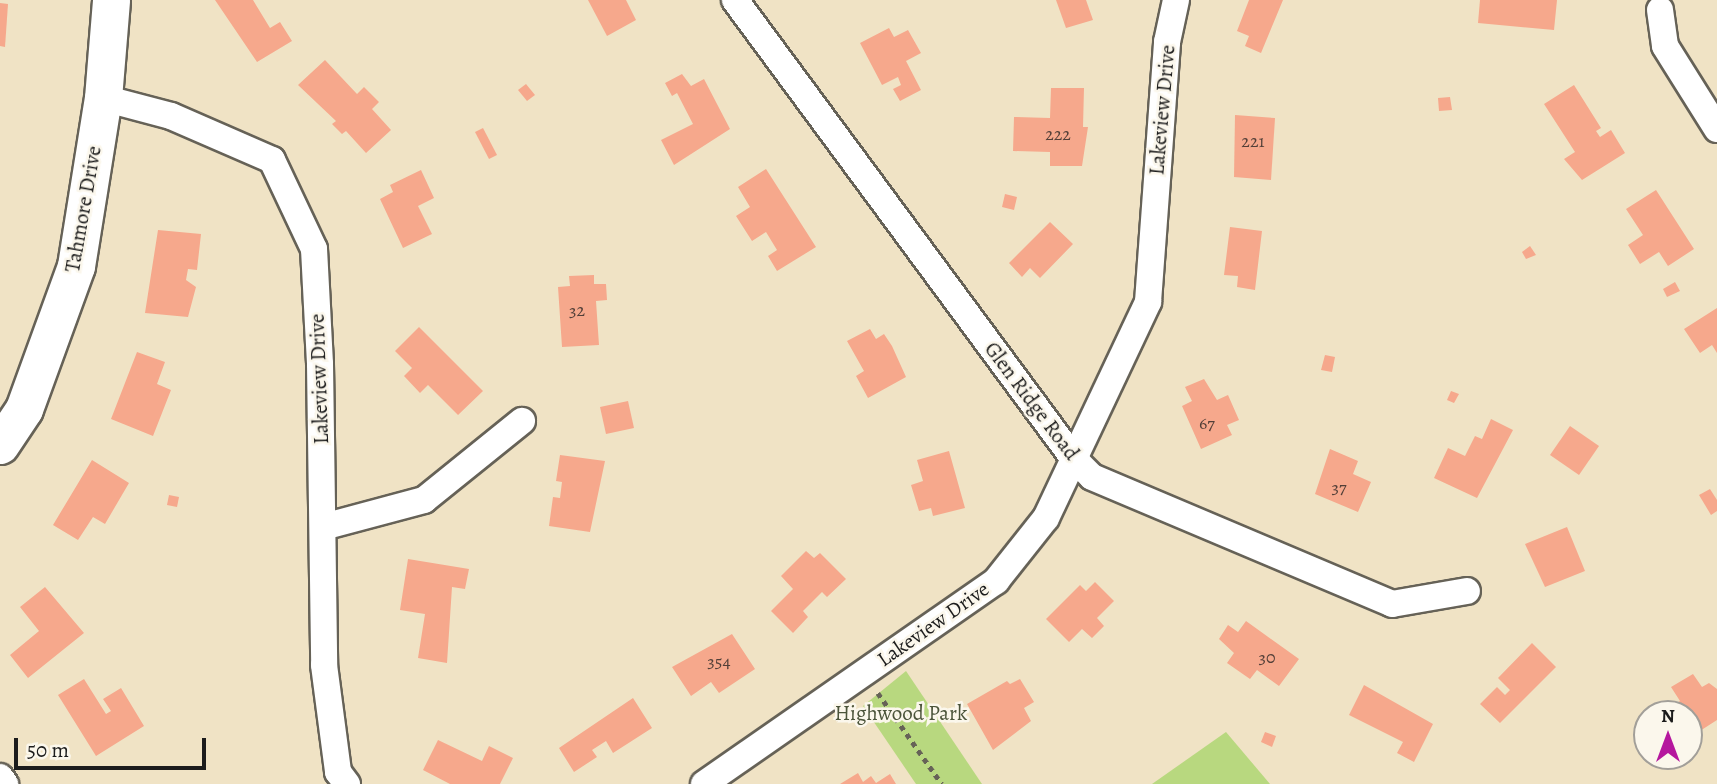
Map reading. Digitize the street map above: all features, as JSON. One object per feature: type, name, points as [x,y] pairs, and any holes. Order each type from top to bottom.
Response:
[{"type":"street","name":"Tahmore Drive","points":[[0,445],[24,410],[76,266],[103,98],[111,0]]},
{"type":"street","name":"Glen Ridge Road","points":[[735,0],[1074,459],[1092,477],[1392,604],[1467,591]]},
{"type":"street","name":"Lakeview Drive","points":[[704,784],[996,580],[1046,518],[1148,302],[1167,41],[1176,0]]},
{"type":"street","points":[[1660,10],[1665,46],[1717,129]]},
{"type":"street","name":"Lakeview Drive","points":[[103,98],[171,116],[272,160],[314,249],[323,527],[324,665],[338,772],[347,784]]},
{"type":"street","points":[[323,527],[424,500],[522,421]]},
{"type":"street","points":[[0,777],[5,784]]},
{"type":"path","points":[[864,673],[942,784]]},
{"type":"green space","name":"Highwood Park","points":[[906,671],[982,784],[916,784],[863,706]]},
{"type":"green space","points":[[1226,732],[1270,784],[1152,784]]},
{"type":"building","points":[[215,0],[253,0],[270,28],[280,22],[292,41],[257,62]]},
{"type":"building","points":[[588,0],[626,0],[636,20],[607,36]]},
{"type":"building","points":[[1056,0],[1086,0],[1093,20],[1066,28]]},
{"type":"building","points":[[1249,0],[1283,0],[1261,53],[1245,46],[1249,36],[1237,31]]},
{"type":"building","points":[[1480,0],[1557,0],[1554,30],[1478,23]]},
{"type":"building","points":[[0,3],[8,4],[5,47],[0,46]]},
{"type":"building","points":[[889,28],[894,37],[908,30],[921,53],[906,61],[921,90],[900,101],[893,89],[901,85],[898,77],[882,85],[860,43]]},
{"type":"building","points":[[325,60],[357,94],[364,87],[379,102],[372,109],[391,130],[366,153],[346,131],[342,134],[332,124],[336,121],[298,85]]},
{"type":"building","points":[[682,74],[691,86],[704,79],[730,129],[674,165],[661,140],[693,124],[677,93],[672,96],[665,83]]},
{"type":"building","points":[[526,84],[535,95],[527,101],[518,90]]},
{"type":"building","points":[[1574,85],[1601,128],[1596,131],[1600,137],[1611,130],[1625,153],[1582,180],[1564,159],[1575,152],[1544,104]]},
{"type":"building","points":[[1051,88],[1084,88],[1083,127],[1088,127],[1082,166],[1050,166],[1050,152],[1013,151],[1014,117],[1050,118]]},
{"type":"building","points":[[1450,97],[1452,110],[1439,111],[1438,98]]},
{"type":"building","points":[[1235,115],[1275,118],[1271,180],[1234,177]]},
{"type":"building","points":[[483,128],[497,155],[489,159],[475,132]]},
{"type":"building","points":[[766,169],[816,247],[777,271],[768,256],[777,250],[766,232],[752,241],[736,216],[750,207],[738,187]]},
{"type":"building","points":[[421,170],[434,198],[418,206],[432,234],[403,248],[380,199],[393,192],[390,185]]},
{"type":"building","points":[[1656,190],[1694,249],[1668,266],[1659,252],[1640,264],[1628,245],[1643,235],[1626,209]]},
{"type":"building","points":[[1005,194],[1017,197],[1014,210],[1002,207]]},
{"type":"building","points":[[1050,222],[1073,244],[1040,278],[1030,268],[1022,277],[1009,263]]},
{"type":"building","points":[[1230,227],[1262,231],[1255,290],[1237,287],[1238,276],[1224,275]]},
{"type":"building","points":[[158,230],[201,234],[197,270],[188,269],[186,280],[196,287],[188,317],[145,313]]},
{"type":"building","points":[[1530,246],[1536,255],[1526,259],[1522,252]]},
{"type":"building","points":[[594,275],[594,284],[606,284],[607,300],[596,301],[599,345],[562,347],[558,287],[570,286],[569,276]]},
{"type":"building","points":[[1675,282],[1680,291],[1667,297],[1663,289]]},
{"type":"building","points":[[1717,308],[1717,353],[1712,345],[1700,353],[1684,329]]},
{"type":"building","points":[[419,327],[483,391],[458,415],[428,385],[420,393],[404,376],[412,368],[395,351]]},
{"type":"building","points":[[870,329],[876,339],[884,334],[906,377],[868,398],[856,376],[864,371],[847,341]]},
{"type":"building","points":[[137,352],[165,362],[157,384],[171,390],[153,436],[111,419]]},
{"type":"building","points":[[1325,355],[1335,357],[1332,372],[1321,370]]},
{"type":"building","points":[[1204,379],[1217,400],[1228,395],[1239,420],[1227,425],[1232,435],[1201,449],[1182,406],[1192,401],[1185,387]]},
{"type":"building","points":[[1451,391],[1459,394],[1454,403],[1447,400]]},
{"type":"building","points":[[628,401],[634,428],[606,434],[600,407]]},
{"type":"building","points":[[1491,419],[1513,430],[1477,498],[1434,478],[1448,448],[1465,456],[1475,436],[1482,439]]},
{"type":"building","points":[[1570,426],[1599,446],[1579,475],[1550,455]]},
{"type":"building","points":[[1330,449],[1358,461],[1353,474],[1371,482],[1358,512],[1315,494]]},
{"type":"building","points":[[949,451],[965,508],[933,516],[931,508],[919,511],[911,485],[923,481],[917,460]]},
{"type":"building","points":[[560,455],[605,461],[590,532],[549,526],[553,497],[560,498],[562,482],[556,481]]},
{"type":"building","points":[[92,460],[129,483],[105,524],[93,517],[78,540],[53,525]]},
{"type":"building","points":[[1710,489],[1717,500],[1717,511],[1711,515],[1699,495]]},
{"type":"building","points":[[169,495],[179,497],[177,507],[167,505]]},
{"type":"building","points":[[1567,527],[1585,571],[1545,587],[1525,544]]},
{"type":"building","points":[[806,551],[814,558],[820,553],[846,579],[827,597],[822,592],[803,611],[808,617],[793,633],[771,611],[793,589],[781,576]]},
{"type":"building","points":[[408,559],[469,569],[465,589],[452,587],[447,663],[418,658],[425,614],[400,610]]},
{"type":"building","points":[[1095,582],[1114,601],[1097,618],[1104,626],[1092,638],[1082,629],[1069,642],[1046,619],[1080,585],[1086,591]]},
{"type":"building","points":[[45,587],[84,633],[28,678],[10,655],[39,631],[20,607]]},
{"type":"building","points":[[1246,621],[1299,659],[1279,686],[1257,670],[1250,679],[1227,663],[1234,653],[1219,639],[1228,625],[1238,632]]},
{"type":"building","points":[[732,634],[755,669],[719,693],[711,682],[691,696],[672,667]]},
{"type":"building","points":[[1532,643],[1556,667],[1500,723],[1480,704],[1497,687],[1505,695],[1510,690],[1498,678]]},
{"type":"building","points":[[1693,674],[1702,687],[1709,683],[1717,689],[1717,720],[1703,729],[1703,700],[1679,700],[1671,687]]},
{"type":"building","points":[[84,679],[106,714],[111,711],[103,699],[121,688],[144,726],[96,756],[58,695]]},
{"type":"building","points":[[1020,679],[1034,702],[1024,708],[1031,721],[993,750],[967,704],[1007,681],[1010,684]]},
{"type":"building","points":[[1364,685],[1433,724],[1414,762],[1397,753],[1403,742],[1349,715]]},
{"type":"building","points":[[633,698],[652,728],[613,753],[606,741],[592,750],[597,757],[574,772],[559,748]]},
{"type":"building","points":[[1265,732],[1276,736],[1272,747],[1261,742]]},
{"type":"building","points":[[438,740],[482,761],[489,746],[513,758],[500,784],[450,784],[423,770]]},
{"type":"building","points":[[858,773],[863,782],[871,776],[876,783],[890,774],[896,784],[840,784]]}]
